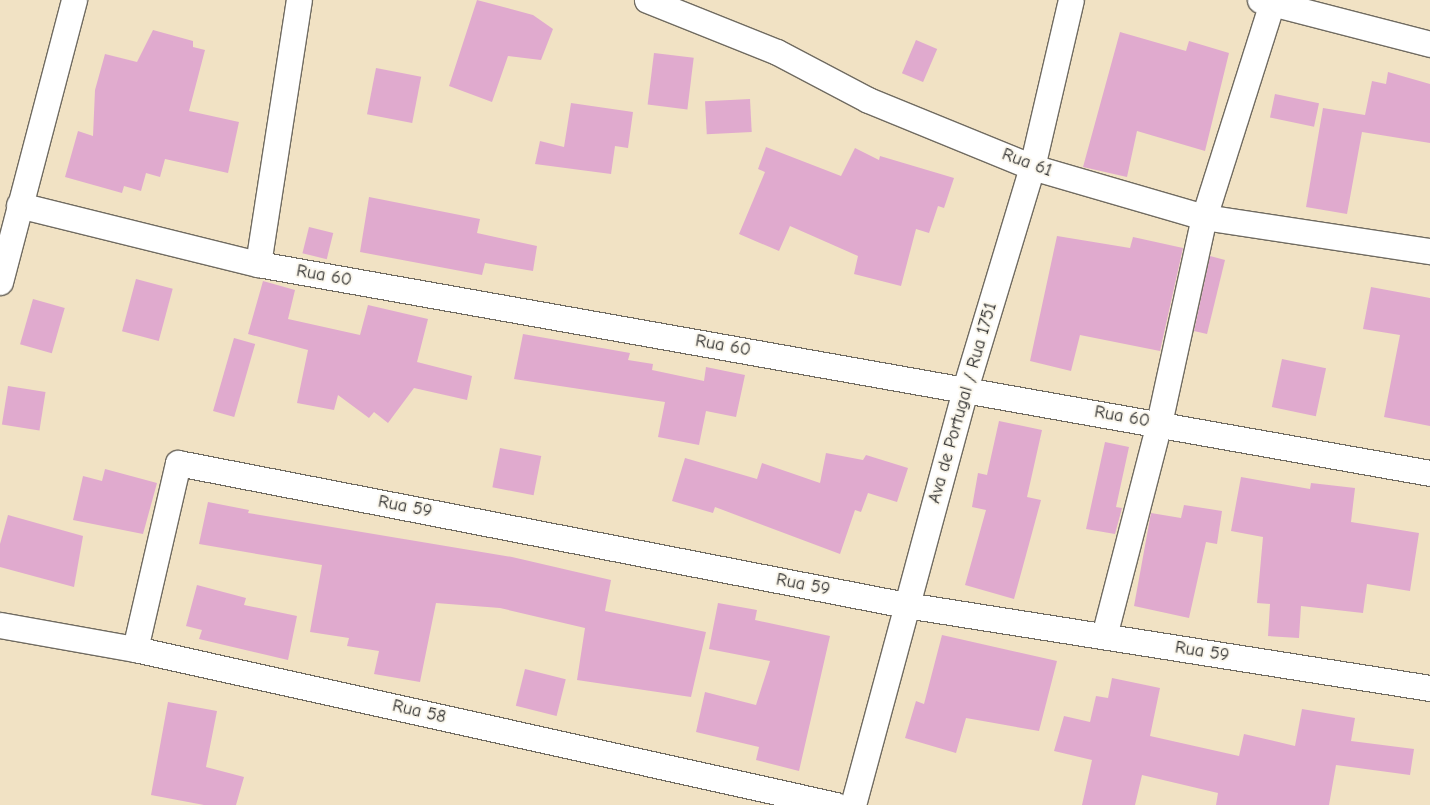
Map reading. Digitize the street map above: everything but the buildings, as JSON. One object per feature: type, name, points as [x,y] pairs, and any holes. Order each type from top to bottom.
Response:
[{"type":"street","points":[[0,279],[18,205],[74,0]]},
{"type":"street","points":[[258,264],[299,0]]},
{"type":"street","name":"Rua 61","points":[[647,0],[768,48],[868,100],[1032,167],[1204,218],[1430,251]]},
{"type":"street","name":"Ava de Portugal / Rua 1751","points":[[853,805],[965,389],[1032,167],[1071,0]]},
{"type":"street","points":[[1104,636],[1159,423],[1204,218],[1266,1],[1430,44]]},
{"type":"street","name":"Rua 60","points":[[18,205],[258,264],[1159,423],[1430,473]]},
{"type":"street","name":"Rua 59","points":[[135,649],[178,463],[906,605],[1430,688]]},
{"type":"street","name":"Rua 58","points":[[0,625],[135,649],[836,805]]}]
